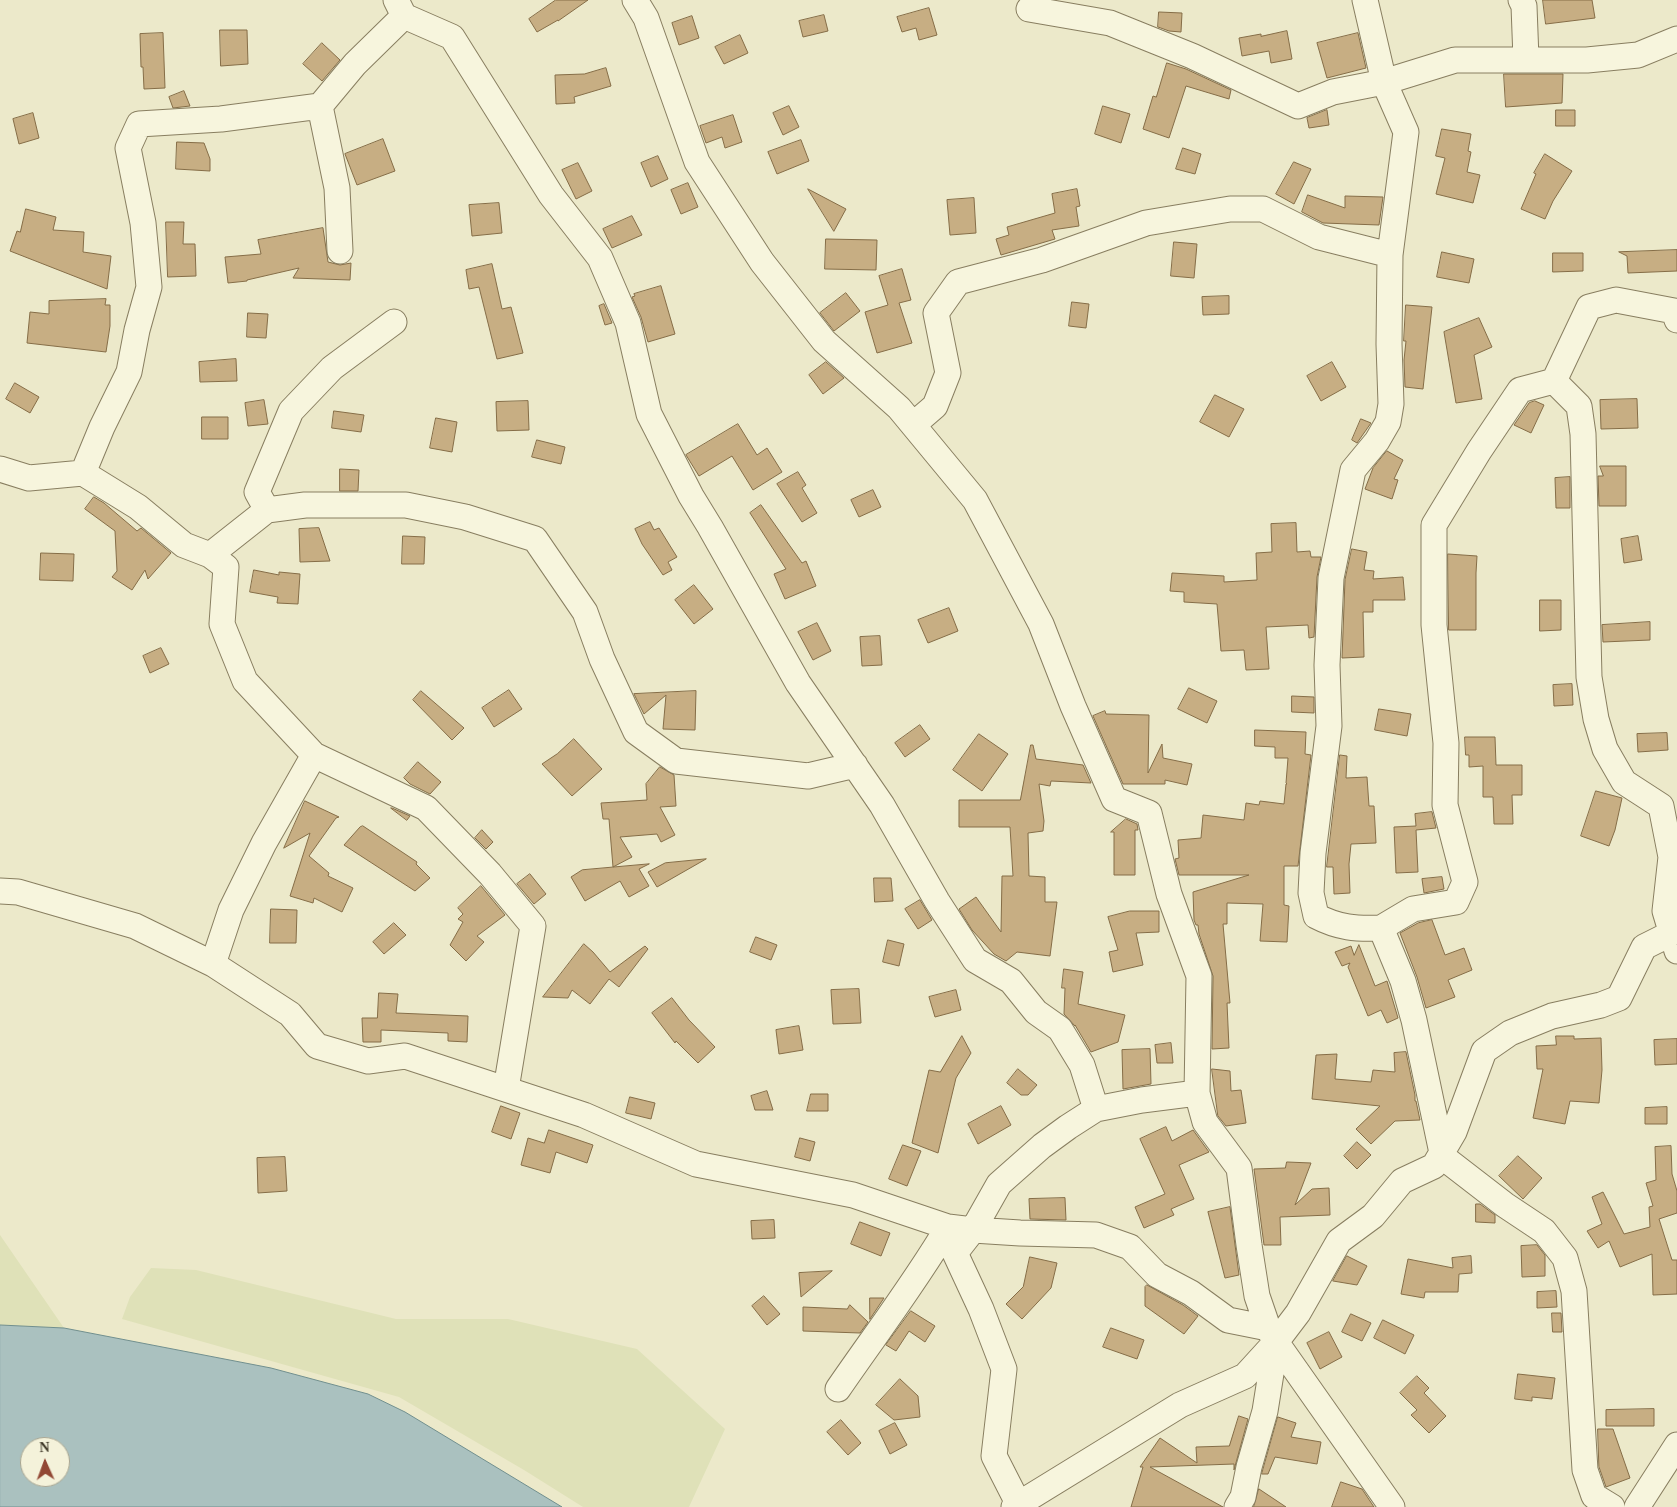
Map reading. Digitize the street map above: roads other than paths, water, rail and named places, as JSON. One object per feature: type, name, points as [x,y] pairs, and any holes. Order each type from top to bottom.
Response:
[{"type":"street","points":[[636,0],[646,18],[697,162],[762,262],[824,342],[898,408],[975,500],[1041,624],[1073,706],[1114,799],[1149,813],[1169,894],[1199,976],[1197,1093],[1206,1122],[1239,1168],[1248,1245],[1257,1296],[1272,1335],[1392,1507]]},
{"type":"street","points":[[1365,0],[1384,82],[1406,132],[1390,255],[1389,344],[1391,404],[1388,422],[1377,441],[1353,470],[1331,578],[1327,665],[1329,726],[1313,853],[1311,893],[1316,916],[1331,924],[1357,929],[1381,928],[1413,909],[1456,902],[1465,882],[1445,805],[1446,743],[1434,625],[1434,525],[1479,451],[1520,390],[1554,381],[1589,307],[1616,300],[1674,311],[1677,320]]},
{"type":"street","points":[[1522,0],[1524,6],[1526,59]]},
{"type":"street","points":[[83,473],[102,427],[129,372],[137,330],[149,287],[143,223],[128,148],[139,124],[221,119],[320,106],[400,8],[452,37],[551,195],[600,258],[628,323],[649,414],[691,496],[798,683],[882,805],[937,901],[975,960],[1011,982],[1036,1012],[1060,1029],[1082,1066],[1096,1109]]},
{"type":"street","points":[[1029,9],[1110,23],[1192,56],[1298,106],[1333,92],[1384,82],[1455,60],[1587,60],[1638,55],[1677,39]]},
{"type":"street","points":[[320,106],[336,188],[340,250]]},
{"type":"street","points":[[913,426],[936,406],[948,373],[936,313],[958,282],[1042,260],[1146,223],[1230,209],[1263,209],[1319,237],[1390,255]]},
{"type":"street","points":[[267,510],[257,492],[291,411],[332,368],[394,322]]},
{"type":"street","points":[[1197,1093],[1142,1100],[1096,1109],[1042,1146],[999,1184],[973,1230],[955,1253],[981,1309],[1004,1368],[994,1456],[1018,1506],[1180,1405],[1245,1376],[1272,1335],[1298,1312],[1339,1241],[1373,1216],[1402,1181],[1434,1166],[1454,1132],[1484,1051],[1510,1033],[1552,1016],[1601,1005],[1619,998],[1644,947],[1675,939],[1665,912],[1671,857],[1661,806],[1624,782],[1605,748],[1596,718],[1589,678],[1583,434],[1579,406],[1554,381]]},
{"type":"street","points":[[0,469],[29,478],[83,473],[138,507],[184,545],[210,555],[226,567],[222,624],[245,681],[314,755],[426,808],[490,874],[533,926],[506,1089]]},
{"type":"street","points":[[210,555],[267,510],[305,505],[406,505],[465,517],[535,539],[585,612],[602,658],[636,732],[676,761],[808,776],[855,765]]},
{"type":"street","points":[[214,964],[231,910],[264,843],[314,755]]},
{"type":"street","points":[[1654,802],[1677,792]]},
{"type":"street","points":[[0,890],[18,892],[135,926],[214,964],[290,1014],[317,1046],[368,1061],[405,1056],[584,1114],[696,1164],[853,1195],[948,1227],[973,1230],[1096,1235],[1130,1247],[1157,1275],[1191,1293],[1228,1320],[1272,1335]]},
{"type":"street","points":[[1381,928],[1403,981],[1414,1020],[1442,1153],[1448,1161],[1505,1205],[1544,1231],[1565,1258],[1574,1292],[1585,1470],[1594,1496],[1612,1507]]},
{"type":"street","points":[[838,1389],[924,1267],[948,1227]]},
{"type":"street","points":[[1237,1507],[1244,1497],[1249,1467],[1265,1412],[1272,1335]]},
{"type":"street","points":[[1637,1507],[1677,1445]]},
{"type":"water","points":[[0,1325],[64,1328],[271,1368],[368,1394],[405,1412],[562,1507],[0,1507]]}]
